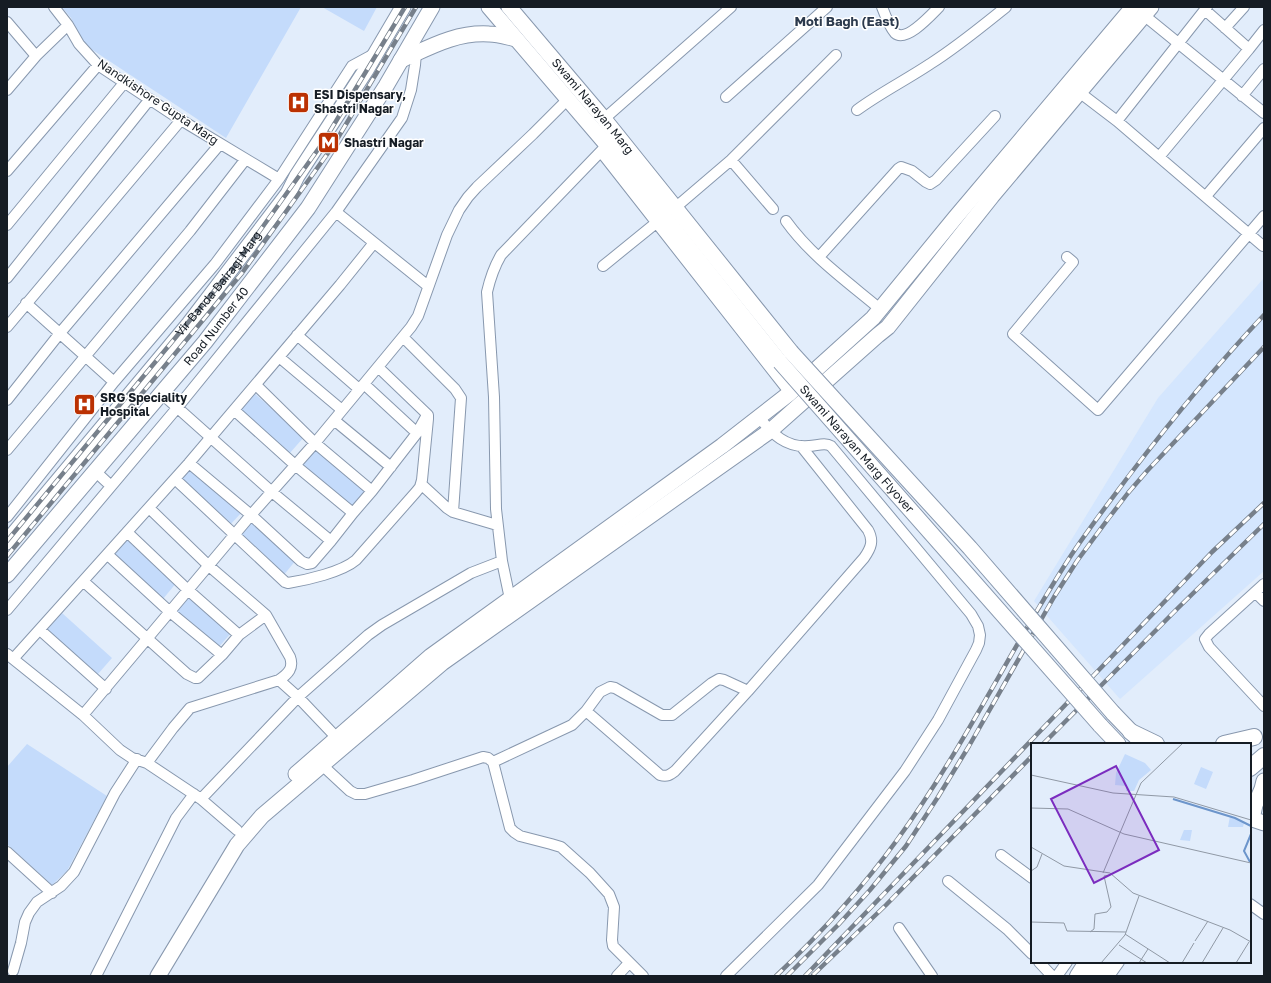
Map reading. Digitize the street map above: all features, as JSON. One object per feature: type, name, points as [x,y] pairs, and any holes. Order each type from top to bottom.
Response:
[{"type":"main road","name":"Vir Banda Bairagi Marg","points":[[7,542],[189,324],[288,194],[297,176],[347,100],[403,7]]},
{"type":"main road","points":[[401,60],[432,7]]},
{"type":"main road","name":"Swami Narayan Marg","points":[[489,7],[568,99],[604,148]]},
{"type":"main road","name":"Swami Narayan Marg","points":[[509,7],[676,207]]},
{"type":"main road","points":[[158,976],[238,845],[262,816],[442,664],[770,431],[888,327],[968,226],[1079,92],[1141,9]]},
{"type":"main road","points":[[147,976],[231,838],[259,806],[431,656],[722,446],[790,393],[873,318],[955,218],[1141,9]]},
{"type":"main road","points":[[401,60],[443,40],[455,37],[489,34],[516,39]]},
{"type":"main road","name":"Road Number 40","points":[[7,575],[205,342],[308,208],[401,60]]},
{"type":"main road","name":"Swami Narayan Marg Flyover","points":[[604,148],[780,362],[1117,743]]},
{"type":"main road","name":"Swami Narayan Marg Flyover","points":[[676,207],[791,352],[970,548],[1131,732]]},
{"type":"main road","points":[[1131,732],[1141,743]]},
{"type":"main road","points":[[1131,732],[1154,743]]},
{"type":"main road","points":[[1228,743],[1255,736]]},
{"type":"main road","points":[[1251,767],[1264,756]]},
{"type":"main road","points":[[1258,821],[1254,806],[1264,781]]},
{"type":"main road","points":[[1078,976],[1086,963]]},
{"type":"main road","points":[[1095,976],[1103,963]]},
{"type":"street","name":"Nandkishore Gupta Marg","points":[[54,7],[68,25],[79,44],[98,65],[181,120],[279,180]]},
{"type":"street","points":[[604,119],[731,7]]},
{"type":"street","points":[[726,97],[827,7]]},
{"type":"street","points":[[893,7],[883,11],[896,33],[899,35],[906,35],[926,20],[939,7]]},
{"type":"street","points":[[857,110],[879,94],[930,64],[955,47],[1006,7]]},
{"type":"street","points":[[1225,28],[1244,7]]},
{"type":"street","points":[[1117,121],[1206,8],[1225,28],[1249,48]]},
{"type":"street","points":[[1141,9],[1177,44],[1264,113]]},
{"type":"street","points":[[7,22],[36,56]]},
{"type":"street","points":[[7,90],[36,56],[68,25]]},
{"type":"street","points":[[1159,157],[1264,30]]},
{"type":"street","points":[[7,517],[114,382],[215,264],[279,180],[352,66],[377,52]]},
{"type":"street","points":[[7,610],[177,408],[336,212],[402,118],[411,90],[416,54]]},
{"type":"street","points":[[676,207],[731,160],[836,55]]},
{"type":"street","points":[[7,171],[98,65]]},
{"type":"street","points":[[1242,96],[1264,69]]},
{"type":"street","points":[[7,225],[124,83]]},
{"type":"street","points":[[1079,92],[1117,121],[1263,246]]},
{"type":"street","points":[[7,278],[150,99]]},
{"type":"street","points":[[83,715],[251,515],[315,443],[403,337],[418,316],[451,224],[468,197],[568,99]]},
{"type":"street","points":[[819,257],[898,169],[901,167],[912,171],[930,184],[936,180],[995,116]]},
{"type":"street","points":[[7,327],[181,120]]},
{"type":"street","points":[[1206,196],[1264,128]]},
{"type":"street","points":[[7,400],[60,333],[220,144]]},
{"type":"street","points":[[510,599],[502,562],[497,525],[494,397],[487,292],[495,267],[501,256],[604,148],[656,223],[790,393]]},
{"type":"street","points":[[7,450],[190,231],[245,160]]},
{"type":"street","points":[[731,160],[773,209]]},
{"type":"street","points":[[336,212],[373,244],[428,286]]},
{"type":"street","points":[[1067,257],[1073,262],[1013,334],[1098,410],[1264,216]]},
{"type":"street","points":[[786,221],[819,257],[880,309]]},
{"type":"street","points":[[603,266],[656,223]]},
{"type":"street","points":[[237,830],[197,797],[147,763],[120,750],[83,715],[10,656],[40,630],[175,479],[256,385],[373,244]]},
{"type":"street","points":[[215,264],[228,274]]},
{"type":"street","points":[[26,303],[114,382]]},
{"type":"street","points":[[297,335],[417,433]]},
{"type":"street","points":[[403,337],[455,389],[461,398],[453,512]]},
{"type":"street","points":[[279,357],[342,410]]},
{"type":"street","points":[[175,479],[285,582],[288,583],[316,577],[347,566],[356,560],[416,492],[421,484],[428,415],[378,367]]},
{"type":"street","points":[[256,385],[315,443],[372,491]]},
{"type":"street","points":[[162,394],[272,492],[332,541]]},
{"type":"street","points":[[234,410],[295,465],[352,513]]},
{"type":"street","points":[[189,463],[251,515],[295,555],[307,564],[312,563],[332,541],[352,513],[391,467],[417,433],[428,415]]},
{"type":"street","points":[[726,976],[818,885],[896,783],[938,720],[976,650],[980,635],[978,626],[971,614],[831,446],[826,444],[801,446],[786,442],[770,431],[759,417]]},
{"type":"street","points":[[334,420],[391,467]]},
{"type":"street","points":[[586,711],[660,775],[670,775],[676,771],[748,691],[864,558],[872,543],[868,530],[801,446]]},
{"type":"street","points":[[96,472],[111,486]]},
{"type":"street","points":[[421,484],[453,512],[497,525]]},
{"type":"street","points":[[147,763],[190,708],[279,680],[290,670],[291,661],[266,615],[209,566],[149,508]]},
{"type":"street","points":[[127,532],[188,590],[239,635]]},
{"type":"street","points":[[108,554],[170,612],[222,655]]},
{"type":"street","points":[[96,976],[176,818],[298,697],[354,647],[382,625],[471,573],[502,562]]},
{"type":"street","points":[[84,582],[187,674],[195,678],[198,678],[222,655],[239,635],[266,615]]},
{"type":"street","points":[[1264,584],[1205,639],[1209,647],[1264,706]]},
{"type":"street","points":[[1255,592],[1264,601]]},
{"type":"street","points":[[40,630],[106,689]]},
{"type":"street","points":[[492,762],[576,722],[600,692],[610,687],[615,688],[662,715],[667,716],[672,715],[719,679],[748,691]]},
{"type":"street","points":[[279,680],[298,697],[336,738]]},
{"type":"street","points":[[322,765],[350,791],[356,794],[365,794],[483,757],[488,758],[492,762],[510,828],[520,836],[561,847],[586,869],[609,894],[614,907],[613,946],[643,976]]},
{"type":"street","points":[[13,970],[29,913],[37,902],[61,886],[74,872],[115,793],[137,759]]},
{"type":"street","points":[[1251,774],[1264,762]]},
{"type":"street","points":[[7,852],[52,893]]},
{"type":"street","points":[[1001,855],[1031,877]]},
{"type":"street","points":[[948,881],[1007,929],[1031,953]]},
{"type":"street","points":[[1251,905],[1264,914]]},
{"type":"street","points":[[899,928],[932,976]]},
{"type":"street","points":[[617,976],[629,963]]},
{"type":"street","points":[[1040,963],[1052,976]]},
{"type":"street","points":[[1058,976],[1066,963]]},
{"type":"street","points":[[1109,976],[1118,963]]},
{"type":"shaded area","points":[[62,7],[301,7],[226,138],[85,45],[71,18]]},
{"type":"shaded area","points":[[322,7],[377,7],[364,31]]},
{"type":"shaded area","points":[[1264,278],[1264,571],[1120,699],[1034,601],[1158,398]]},
{"type":"shaded area","points":[[254,393],[304,437],[289,454],[239,410]]},
{"type":"shaded area","points":[[315,447],[366,491],[351,508],[301,464]]},
{"type":"shaded area","points":[[191,468],[242,512],[229,526],[180,480]]},
{"type":"shaded area","points":[[252,521],[296,560],[283,576],[239,537]]},
{"type":"shaded area","points":[[127,538],[177,582],[163,599],[112,555]]},
{"type":"shaded area","points":[[188,593],[232,632],[217,649],[173,610]]},
{"type":"shaded area","points":[[62,613],[112,658],[98,674],[47,630]]},
{"type":"shaded area","points":[[27,744],[107,796],[67,871],[52,885],[7,844],[7,767]]},
{"type":"railway","points":[[7,541],[234,267],[324,141],[405,7]]},
{"type":"railway","points":[[7,556],[242,273],[333,146],[416,7]]},
{"type":"railway","points":[[776,976],[840,911],[897,840],[943,771],[1070,557],[1131,473],[1179,412],[1212,372],[1264,315]]},
{"type":"railway","points":[[787,976],[839,924],[870,890],[906,846],[969,746],[1054,597],[1077,561],[1108,519],[1147,471],[1264,347]]},
{"type":"railway","points":[[805,976],[1212,552],[1264,503]]},
{"type":"railway","points":[[1044,743],[1264,524]]},
{"type":"railway","points":[[813,975],[886,905],[1031,757]]},
{"type":"place","name":"ESI Dispensary, Shastri Nagar","points":[[299,102]]},
{"type":"place","name":"Shastri Nagar","points":[[329,143]]},
{"type":"place","name":"SRG Speciality Hospital","points":[[85,405]]},
{"type":"district","name":"Moti Bagh (East)","points":[[847,21]]}]
